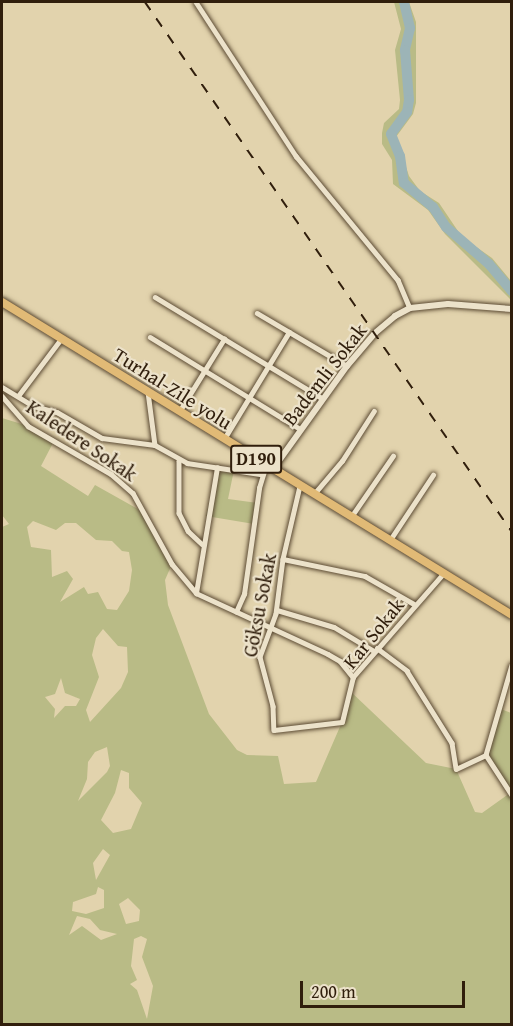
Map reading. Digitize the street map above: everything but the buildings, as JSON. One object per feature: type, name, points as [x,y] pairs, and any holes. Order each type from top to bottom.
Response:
[{"type":"main road","name":"Turhal-Zile yolu","points":[[2,302],[512,615]]},
{"type":"street","points":[[196,2],[296,156],[398,280],[411,308],[473,303],[512,309]]},
{"type":"street","points":[[155,297],[322,398]]},
{"type":"street","name":"Bademli Sokak","points":[[270,467],[377,330],[411,308]]},
{"type":"street","points":[[257,313],[347,366]]},
{"type":"street","points":[[224,439],[289,332]]},
{"type":"street","points":[[150,337],[300,429]]},
{"type":"street","points":[[18,396],[61,339]]},
{"type":"street","points":[[179,412],[224,339]]},
{"type":"street","points":[[2,387],[39,408],[57,412],[102,438],[155,445],[179,461],[261,474]]},
{"type":"street","points":[[148,392],[155,445]]},
{"type":"street","name":"Kaledere Sokak","points":[[2,396],[28,426],[117,478],[134,493],[172,564],[196,593],[340,661],[353,677]]},
{"type":"street","points":[[313,494],[342,461],[374,411]]},
{"type":"street","points":[[351,517],[393,456]]},
{"type":"street","points":[[179,461],[179,513],[188,531],[202,544]]},
{"type":"street","points":[[236,612],[244,594],[261,474],[270,467]]},
{"type":"street","points":[[196,593],[202,544],[217,468]]},
{"type":"street","points":[[389,541],[434,475]]},
{"type":"street","name":"Göksu Sokak","points":[[274,730],[273,706],[260,657],[277,610],[283,559],[300,486]]},
{"type":"street","points":[[283,559],[365,576],[414,604]]},
{"type":"street","name":"Kar Sokak","points":[[274,730],[342,722],[353,677],[414,604],[443,574]]},
{"type":"street","points":[[277,610],[334,627],[376,649],[407,671],[452,743],[456,769],[486,755],[512,665]]},
{"type":"street","points":[[486,755],[512,795]]},
{"type":"green space","points":[[394,2],[409,2],[416,22],[416,103],[413,114],[396,137],[409,176],[420,191],[439,203],[462,237],[492,258],[511,281],[511,300],[445,234],[428,210],[393,184],[392,160],[382,144],[382,133],[384,123],[399,109],[400,100],[395,50],[401,29]]},
{"type":"green space","points":[[2,418],[28,426],[54,441],[41,466],[88,496],[95,485],[145,513],[172,564],[165,580],[168,605],[209,714],[237,750],[247,755],[278,756],[284,784],[316,782],[342,722],[350,691],[426,763],[456,769],[475,812],[482,813],[510,793],[486,755],[498,708],[511,713],[511,1024],[2,1024],[2,527],[9,524],[2,515]],"holes":[[[33,521],[56,530],[65,523],[76,523],[96,540],[112,541],[122,551],[129,552],[132,570],[129,591],[117,610],[107,609],[98,592],[88,594],[84,587],[60,602],[73,579],[67,571],[52,577],[51,550],[31,547],[27,527]],[[103,629],[118,646],[127,647],[128,672],[121,688],[90,722],[86,710],[99,677],[92,655],[96,638]],[[61,678],[65,693],[80,699],[76,706],[65,706],[54,718],[55,709],[45,697],[55,694]],[[107,747],[110,766],[107,772],[78,801],[87,779],[88,762],[95,752]],[[121,770],[129,773],[129,788],[142,803],[131,829],[113,833],[101,820],[115,793]],[[103,849],[110,855],[96,880],[93,863]],[[98,887],[104,890],[104,908],[86,914],[72,911],[73,902],[96,894]],[[128,898],[140,910],[139,921],[126,924],[119,904]],[[77,916],[90,919],[100,930],[117,934],[101,940],[82,926],[69,935]],[[141,936],[147,939],[142,957],[153,986],[147,1019],[137,990],[130,984],[137,980],[131,966],[134,939]]]},
{"type":"green space","points":[[217,468],[234,470],[228,499],[257,503],[254,524],[206,516]]},
{"type":"waterway","points":[[404,2],[410,28],[405,50],[409,100],[407,112],[391,134],[400,156],[404,183],[433,207],[446,227],[489,264],[512,291]]},
{"type":"railway","points":[[145,2],[512,532]]}]
